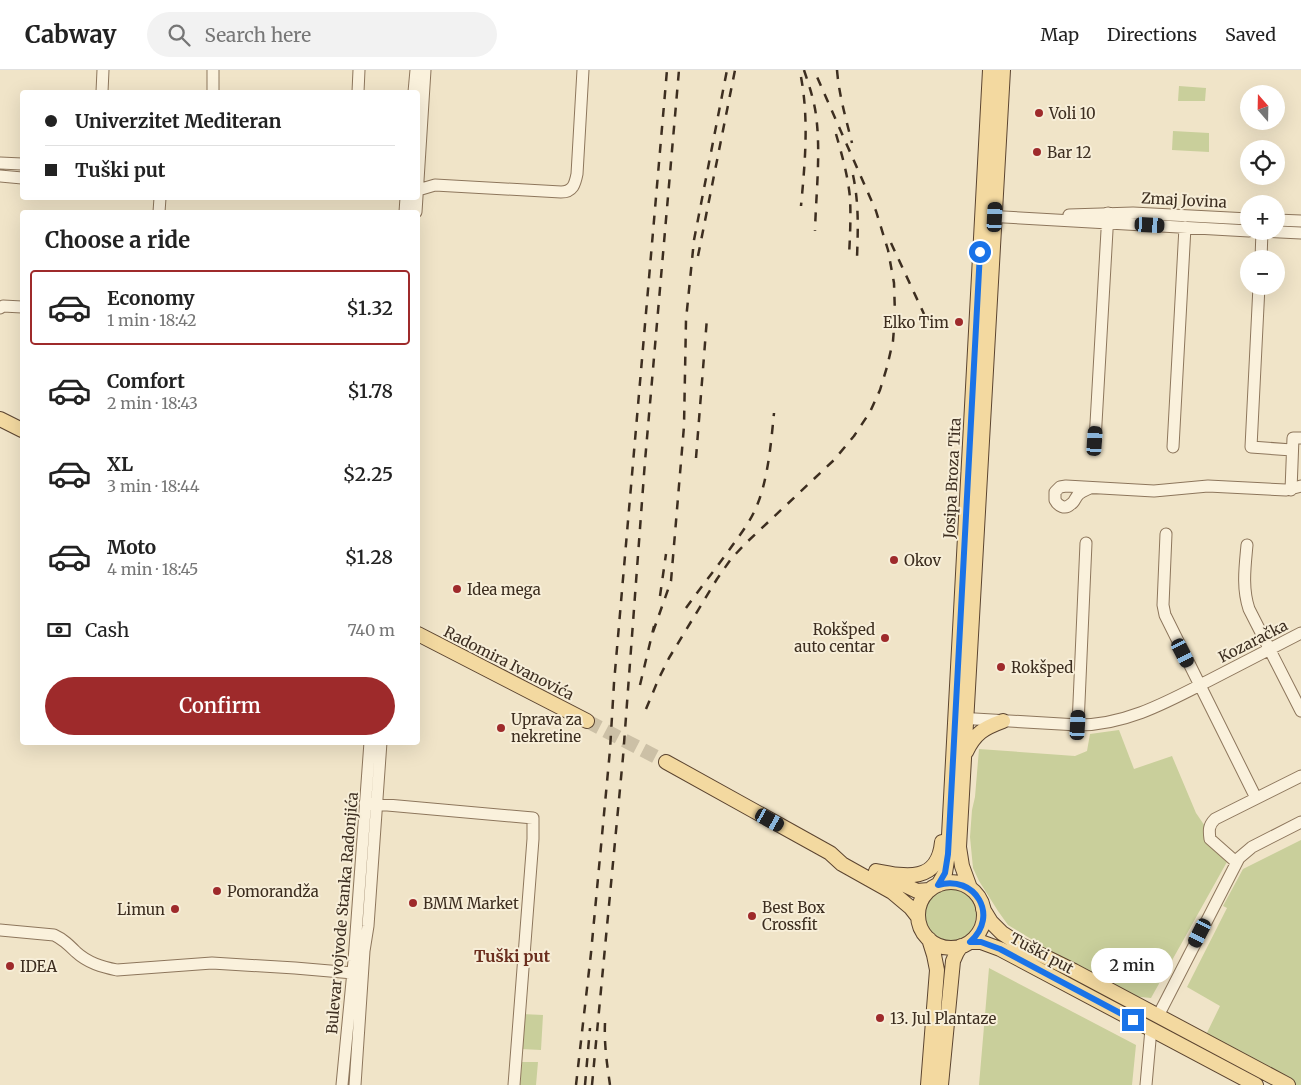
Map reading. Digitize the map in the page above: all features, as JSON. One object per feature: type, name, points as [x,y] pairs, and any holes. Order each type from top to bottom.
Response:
[{"type":"main road","name":"Josipa Broza Tita","points":[[989,217],[990,70]]},
{"type":"main road","name":"Josipa Broza Tita","points":[[934,888],[945,873],[961,719],[989,217],[1003,70]]},
{"type":"main road","points":[[0,419],[20,429]]},
{"type":"main road","name":"Radomira Ivanovića","points":[[420,635],[586,721]]},
{"type":"main road","name":"Josipa Broza Tita","points":[[961,719],[964,754],[959,847],[962,866],[970,888]]},
{"type":"main road","points":[[964,754],[972,739],[979,732],[1003,721]]},
{"type":"main road","points":[[666,762],[830,854],[842,864],[892,892],[907,904],[918,917]]},
{"type":"main road","points":[[876,871],[917,876],[930,870],[940,856],[946,822],[950,813]]},
{"type":"main road","points":[[830,854],[848,858],[911,889],[922,891],[946,883],[962,884],[970,888],[980,901],[983,909],[981,927],[974,938],[957,952],[953,961],[941,1085]]},
{"type":"main road","points":[[928,1085],[937,970],[928,940],[919,926],[918,911],[922,900],[934,888]]},
{"type":"main road","name":"Tuški put","points":[[983,909],[991,922],[1011,940],[1074,971],[1288,1085]]},
{"type":"main road","points":[[928,940],[944,947],[956,948],[966,944]]},
{"type":"main road","name":"Tuški put","points":[[966,944],[981,942],[1000,949],[1256,1085]]},
{"type":"street","points":[[102,90],[103,70]]},
{"type":"street","points":[[213,70],[213,90]]},
{"type":"street","points":[[358,90],[359,70]]},
{"type":"street","points":[[414,90],[416,70]]},
{"type":"street","points":[[420,151],[425,70]]},
{"type":"street","points":[[420,183],[427,180],[436,185],[561,192],[572,189],[575,185],[577,174],[584,70]]},
{"type":"street","points":[[0,163],[20,164]]},
{"type":"street","points":[[0,176],[20,178]]},
{"type":"street","name":"Zmaj Jovina","points":[[1108,218],[1132,212],[1240,218]]},
{"type":"street","name":"Zmaj Jovina","points":[[989,217],[1059,221],[1108,218],[1185,227],[1240,230]]},
{"type":"street","points":[[1095,441],[1108,218]]},
{"type":"street","points":[[1285,221],[1301,222]]},
{"type":"street","points":[[1173,447],[1185,227]]},
{"type":"street","points":[[1285,232],[1301,233]]},
{"type":"street","points":[[1259,295],[1251,447],[1292,450]]},
{"type":"street","points":[[0,308],[3,306],[20,307]]},
{"type":"street","points":[[1090,488],[1167,491],[1208,486],[1281,490],[1296,488],[1292,450],[1293,438],[1301,438]]},
{"type":"street","points":[[1166,534],[1164,610],[1167,620],[1256,798]]},
{"type":"street","points":[[1078,725],[1086,542]]},
{"type":"street","points":[[1246,545],[1245,598],[1301,712]]},
{"type":"street","name":"Kozaračka","points":[[961,719],[1078,725],[1122,720],[1199,685],[1301,633]]},
{"type":"street","name":"Bulevar vojvode Stanka Radonjića","points":[[355,1085],[364,951],[368,926],[371,804],[370,745]]},
{"type":"street","name":"Bulevar vojvode Stanka Radonjića","points":[[342,1085],[371,804],[381,745]]},
{"type":"street","points":[[1236,862],[1210,839],[1209,827],[1215,820],[1301,776]]},
{"type":"street","points":[[371,804],[533,818],[514,1085]]},
{"type":"street","points":[[1158,1016],[1236,862],[1252,846],[1301,822]]},
{"type":"street","points":[[0,930],[60,937],[92,963],[117,970],[212,963],[353,973]]},
{"type":"street","points":[[1146,1085],[1151,1029]]},
{"type":"green space","points":[[1179,86],[1206,88],[1205,101],[1178,101]]},
{"type":"green space","points":[[1173,131],[1209,133],[1209,152],[1172,150]]},
{"type":"green space","points":[[1119,730],[1134,769],[1172,756],[1196,813],[1228,860],[1151,998],[1131,996],[1077,967],[1008,925],[979,881],[973,868],[970,837],[979,749],[1075,756],[1087,751],[1090,734]]},
{"type":"green space","points":[[1301,840],[1301,1085],[1286,1085],[1202,1043],[1220,1006],[1187,987],[1227,908],[1223,906],[1243,869]]},
{"type":"green space","points":[[945,889],[955,889],[964,893],[972,901],[976,915],[972,929],[964,937],[955,941],[945,941],[936,937],[928,929],[924,920],[924,910],[928,901],[936,893]]},
{"type":"green space","points":[[989,968],[1136,1045],[1132,1085],[979,1085]]},
{"type":"green space","points":[[522,1014],[543,1015],[541,1050],[521,1049]]},
{"type":"green space","points":[[522,1062],[538,1062],[536,1085],[520,1085]]},
{"type":"tunnel","points":[[587,721],[666,762]]},
{"type":"railway","points":[[576,1085],[591,953],[610,750],[614,683],[667,70]]},
{"type":"railway","points":[[592,1085],[623,757],[645,461],[679,70]]},
{"type":"railway","points":[[653,632],[671,581],[684,426],[686,320],[694,240],[727,70]]},
{"type":"railway","points":[[698,256],[735,70]]},
{"type":"railway","points":[[804,70],[814,104],[817,129],[818,158],[815,231]]},
{"type":"railway","points":[[646,709],[669,658],[731,559],[834,460],[854,436],[870,412],[880,390],[887,367],[893,341],[895,315],[894,283],[888,250],[876,211],[814,70]]},
{"type":"railway","points":[[837,70],[841,98],[852,143]]},
{"type":"railway","points":[[801,77],[806,125],[801,206]]},
{"type":"railway","points":[[836,134],[843,158],[850,198],[849,256]]},
{"type":"railway","points":[[853,175],[857,206],[857,258]]},
{"type":"railway","points":[[891,243],[924,314]]},
{"type":"railway","points":[[696,458],[707,318]]},
{"type":"railway","points":[[686,608],[741,533],[755,510],[766,475],[774,413]]},
{"type":"railway","points":[[660,596],[666,554]]},
{"type":"railway","points":[[640,685],[654,626]]},
{"type":"railway","points":[[605,1023],[605,1046],[610,1085]]},
{"type":"railway","points":[[585,1085],[590,1028]]},
{"type":"place","name":"Voli 10","points":[[1039,113]]},
{"type":"place","name":"Bar 12","points":[[1037,152]]},
{"type":"place","name":"Elko Tim","points":[[959,322]]},
{"type":"place","name":"Okov","points":[[894,560]]},
{"type":"place","name":"Idea mega","points":[[457,589]]},
{"type":"place","name":"Rokšped auto centar","points":[[885,638]]},
{"type":"place","name":"Rokšped","points":[[1001,667]]},
{"type":"place","name":"Uprava za nekretine","points":[[501,728]]},
{"type":"place","name":"Pomorandža","points":[[217,891]]},
{"type":"place","name":"BMM Market","points":[[413,903]]},
{"type":"place","name":"Limun","points":[[175,909]]},
{"type":"place","name":"Best Box Crossfit","points":[[752,916]]},
{"type":"place","name":"IDEA","points":[[10,966]]},
{"type":"place","name":"13. Jul Plantaze","points":[[880,1018]]},
{"type":"district","name":"Tuški put","points":[[512,956]]},
{"type":"route","points":[[980,252],[948,854],[945,873],[938,885],[946,883],[962,884],[970,888],[980,901],[983,909],[983,921],[978,933],[970,942],[977,941],[1000,949],[1133,1020]]}]
